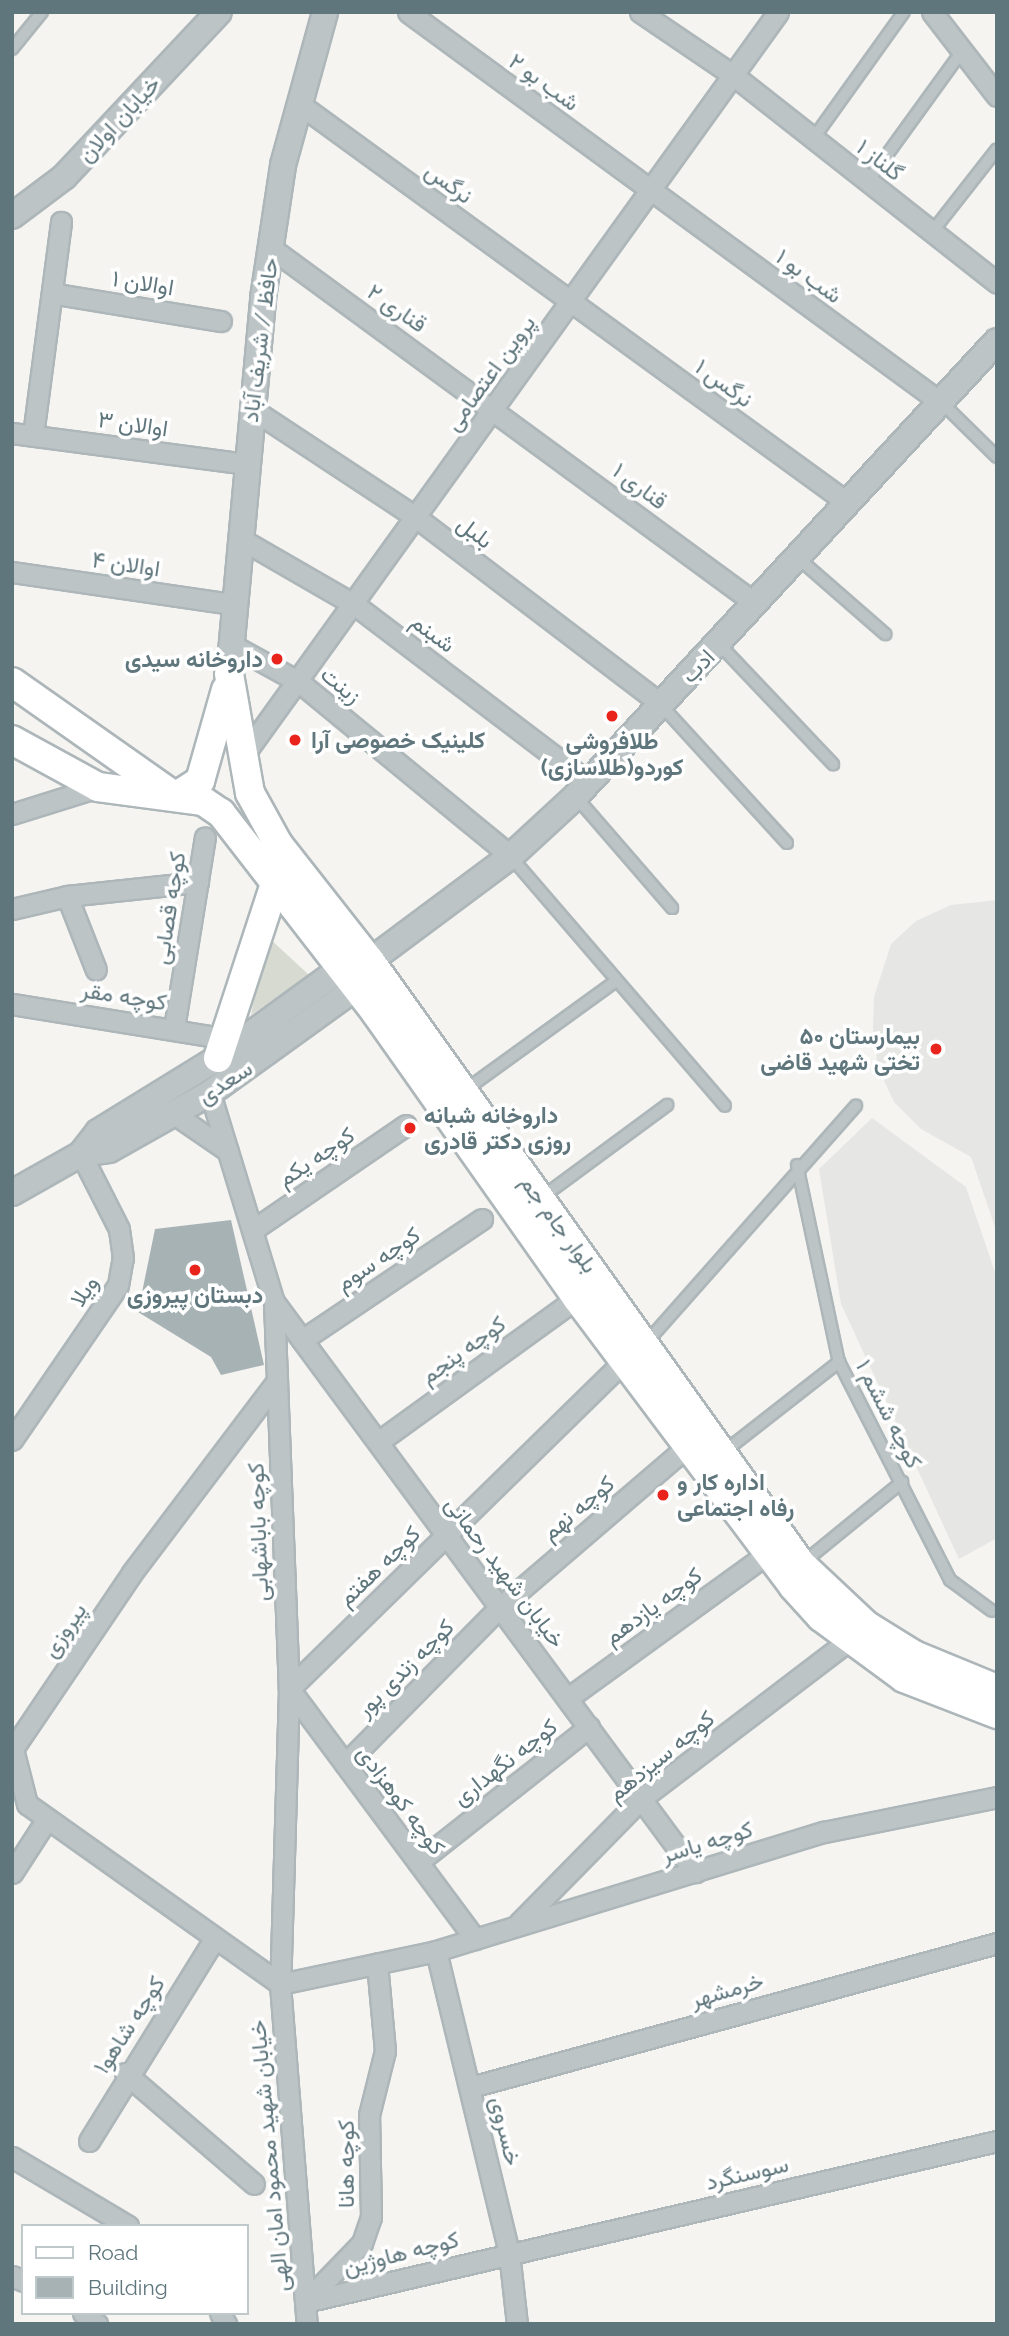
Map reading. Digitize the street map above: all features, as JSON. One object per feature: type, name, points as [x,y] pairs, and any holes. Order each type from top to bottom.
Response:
[{"type":"main road","name":"بلوار جام جم","points":[[229,674],[240,760],[250,793],[278,844],[370,961],[646,1343],[801,1564],[885,1637],[997,1689]]},
{"type":"main road","points":[[12,682],[175,797],[200,780],[229,674]]},
{"type":"main road","points":[[12,740],[98,787]]},
{"type":"main road","name":"بلوار جام جم","points":[[98,787],[203,801],[221,813],[349,978],[577,1298],[768,1553],[821,1618],[904,1678],[997,1714]]},
{"type":"main road","points":[[223,1049],[275,884]]},
{"type":"main road","points":[[624,1361],[646,1343]]},
{"type":"street","name":"خیابان اولان","points":[[12,216],[64,177],[219,12]]},
{"type":"street","points":[[312,12],[314,38]]},
{"type":"street","name":"حافظ / شریف آباد","points":[[229,674],[232,604],[271,248],[298,103],[314,38],[325,12]]},
{"type":"street","name":"شب بو ۲","points":[[408,12],[651,190]]},
{"type":"street","name":"گلناز ۱","points":[[640,12],[733,75],[996,280]]},
{"type":"street","name":"پروین اعتصامی","points":[[240,760],[417,518],[778,12]]},
{"type":"street","points":[[932,12],[997,96]]},
{"type":"street","name":"نرگس","points":[[298,103],[571,302]]},
{"type":"street","name":"شب بو ۱","points":[[651,190],[939,401]]},
{"type":"street","points":[[33,435],[56,294],[61,222]]},
{"type":"street","name":"قناری ۲","points":[[271,248],[496,408]]},
{"type":"street","name":"اوالان ۱","points":[[56,294],[221,321]]},
{"type":"street","name":"نرگس ۱","points":[[571,302],[848,503]]},
{"type":"street","name":"ادب","points":[[370,961],[510,856],[582,789],[997,341]]},
{"type":"street","name":"قناری ۱","points":[[496,408],[755,603]]},
{"type":"street","name":"بلبل","points":[[252,409],[417,518],[661,705]]},
{"type":"street","name":"اوالان ۳","points":[[12,433],[246,464]]},
{"type":"street","name":"شبنم","points":[[239,538],[355,604],[582,789]]},
{"type":"street","name":"اوالان ۴","points":[[12,572],[232,604]]},
{"type":"street","name":"زینت","points":[[230,644],[299,682],[510,856]]},
{"type":"street","points":[[12,814],[98,787]]},
{"type":"street","name":"کوچه قصابی","points":[[174,1028],[205,837]]},
{"type":"street","points":[[12,909],[67,896],[198,882]]},
{"type":"street","points":[[67,896],[96,970]]},
{"type":"street","points":[[349,978],[370,961]]},
{"type":"street","name":"سعدی","points":[[81,1154],[98,1132],[223,1049],[349,978]]},
{"type":"street","name":"سعدی","points":[[12,1193],[81,1154],[109,1150],[210,1093],[349,978]]},
{"type":"street","name":"کوچه مقر","points":[[12,1003],[174,1028],[223,1049]]},
{"type":"street","name":"کوچه باباشهابی","points":[[210,1093],[254,1229],[274,1302],[289,1689],[280,1984]]},
{"type":"street","points":[[174,1114],[228,1151]]},
{"type":"street","name":"کوچه یکم","points":[[254,1229],[406,1125]]},
{"type":"street","name":"ویلا","points":[[12,1440],[118,1285],[123,1258],[118,1229],[81,1154]]},
{"type":"street","name":"کوچه سوم","points":[[302,1340],[482,1219]]},
{"type":"street","name":"کوچه پنجم","points":[[378,1442],[577,1298]]},
{"type":"street","name":"خیابان شهید رحمانی","points":[[274,1302],[695,1872]]},
{"type":"street","name":"کوچه هفتم","points":[[289,1689],[624,1361]]},
{"type":"street","name":"پیروزی","points":[[277,1381],[132,1573],[13,1749],[27,1804],[280,1984]]},
{"type":"street","name":"کوچه نهم","points":[[500,1607],[688,1446]]},
{"type":"street","name":"کوچه یازدهم","points":[[568,1698],[768,1553]]},
{"type":"street","name":"کوچه زندی پور","points":[[345,1764],[500,1607]]},
{"type":"street","name":"کوچه سیزدهم","points":[[516,1927],[642,1798],[851,1639]]},
{"type":"street","name":"کوچه کوهزادی","points":[[289,1689],[475,1939]]},
{"type":"street","name":"کوچه نگهداری","points":[[418,1863],[589,1727]]},
{"type":"street","name":"کوچه یاسر","points":[[280,1984],[436,1951],[824,1832],[997,1797]]},
{"type":"street","points":[[12,1873],[47,1819]]},
{"type":"street","name":"کوچه شاهو۱","points":[[89,2141],[125,2073],[215,1938]]},
{"type":"street","name":"خرمشهر","points":[[471,2087],[997,1943]]},
{"type":"street","name":"خسروی","points":[[436,1951],[509,2252],[517,2324]]},
{"type":"street","name":"کوچه هانا","points":[[305,2302],[362,2243],[371,2217],[369,2115],[385,2051],[377,1963]]},
{"type":"street","name":"خیابان شهید محمود امان الهی","points":[[280,1984],[307,2324]]},
{"type":"street","points":[[125,2073],[254,2184]]},
{"type":"street","name":"سوسنگرد","points":[[509,2252],[997,2141]]},
{"type":"street","points":[[12,2157],[125,2224]]},
{"type":"street","name":"کوچه هاوژین","points":[[305,2302],[509,2252]]},
{"type":"lane","points":[[12,49],[42,12]]},
{"type":"lane","points":[[813,139],[904,12]]},
{"type":"lane","points":[[867,181],[962,51]]},
{"type":"lane","points":[[932,232],[997,149]]},
{"type":"lane","points":[[939,401],[997,457]]},
{"type":"lane","points":[[797,557],[885,634]]},
{"type":"lane","points":[[719,644],[833,764]]},
{"type":"lane","points":[[661,705],[787,844]]},
{"type":"lane","points":[[582,789],[672,908]]},
{"type":"lane","points":[[510,856],[725,1106]]},
{"type":"lane","points":[[464,1091],[616,981]]},
{"type":"lane","points":[[540,1198],[667,1105]]},
{"type":"lane","points":[[646,1343],[797,1165],[856,1106]]},
{"type":"lane","name":"کوچه ششم ۱","points":[[797,1165],[839,1362],[950,1580],[992,1611]]},
{"type":"lane","points":[[722,1454],[839,1362]]},
{"type":"lane","points":[[801,1564],[902,1482]]},
{"type":"shaded area","name":"بیمارستان ۵۰ تختی شهید قاضی","points":[[997,900],[997,1233],[971,1157],[921,1129],[894,1102],[878,1068],[873,1030],[874,997],[891,944],[916,921],[951,905]]},
{"type":"shaded area","points":[[267,936],[309,975],[251,1015]]},
{"type":"shaded area","points":[[872,1118],[966,1187],[997,1278],[997,1538],[959,1559],[841,1304],[819,1169]]},
{"type":"building","name":"دبستان پیروزی","points":[[231,1220],[264,1365],[221,1375],[211,1357],[138,1312],[155,1229]]},
{"type":"place","name":"داروخانه سیدی","points":[[277,659]]},
{"type":"place","name":"طلافروشی کوردو(طلاسازی)","points":[[612,716]]},
{"type":"place","name":"کلینیک خصوصی آرا","points":[[295,740]]},
{"type":"place","name":"بیمارستان ۵۰ تختی شهید قاضی","points":[[936,1049]]},
{"type":"place","name":"داروخانه شبانه روزی دکتر قادری","points":[[410,1128]]},
{"type":"place","name":"دبستان پیروزی","points":[[195,1270]]},
{"type":"place","name":"اداره کار و رفاه اجتماعی","points":[[663,1495]]}]
